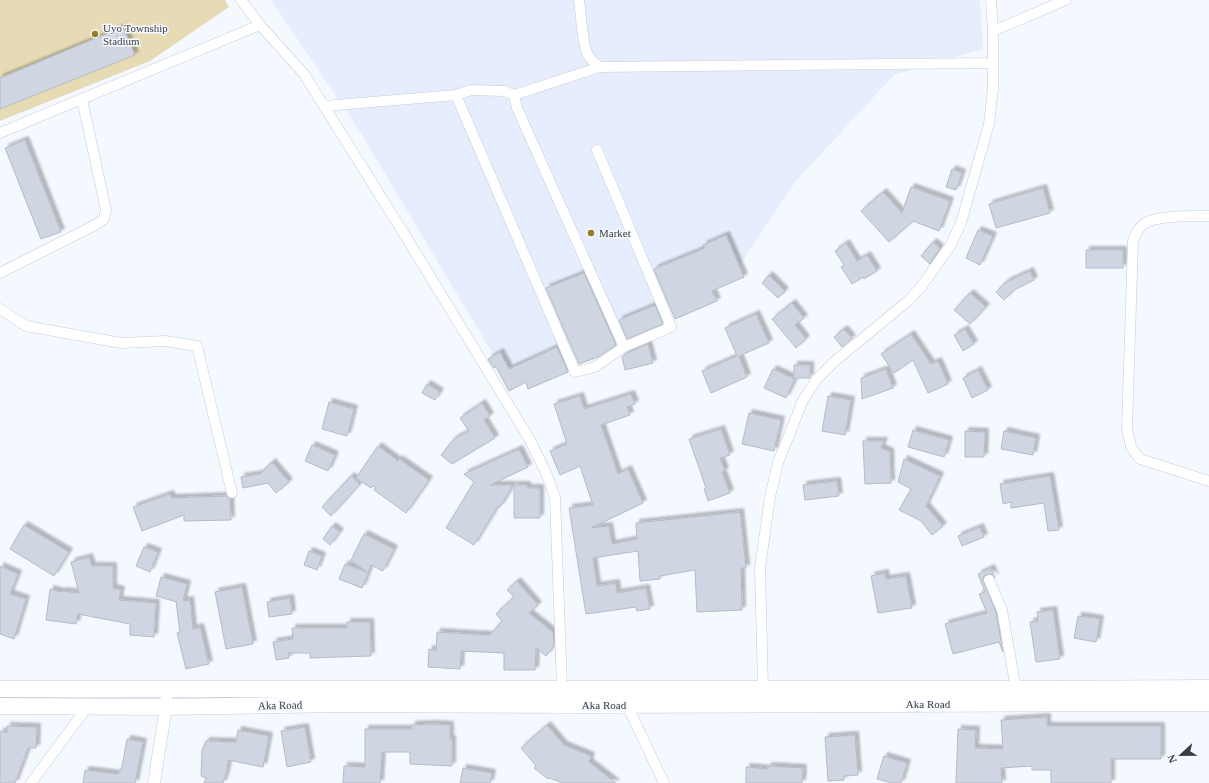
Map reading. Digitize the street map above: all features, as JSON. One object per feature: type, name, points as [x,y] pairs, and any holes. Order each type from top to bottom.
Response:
[{"type":"main road","name":"Aka Road","points":[[0,689],[763,688],[1209,690]]},
{"type":"main road","name":"Aka Road","points":[[0,706],[166,707],[342,704],[627,705],[1209,690]]},
{"type":"street","points":[[241,0],[260,25],[304,74],[530,440],[547,475],[555,497],[562,688]]},
{"type":"street","points":[[579,0],[583,34],[587,52],[594,63],[600,66]]},
{"type":"street","points":[[763,688],[760,568],[770,497],[778,463],[803,400],[817,379],[835,361],[908,301],[921,287],[950,246],[961,223],[989,124],[993,88],[993,31],[991,0]]},
{"type":"street","points":[[993,31],[1066,0]]},
{"type":"street","points":[[0,132],[260,25]]},
{"type":"street","points":[[324,106],[456,95],[471,90],[504,91],[514,95],[600,66],[993,63]]},
{"type":"street","points":[[456,95],[575,372],[595,367],[624,347],[671,327],[597,150]]},
{"type":"street","points":[[514,95],[517,108],[624,347]]},
{"type":"street","points":[[0,273],[97,224],[104,218],[106,210],[82,99]]},
{"type":"street","points":[[1209,216],[1163,217],[1145,223],[1137,230],[1133,240],[1127,428],[1131,447],[1140,459],[1209,481]]},
{"type":"street","points":[[0,309],[26,326],[121,343],[165,341],[197,346],[232,493]]},
{"type":"street","points":[[989,580],[1002,610],[1016,689]]},
{"type":"street","points":[[154,783],[166,707],[167,689]]},
{"type":"street","points":[[627,705],[664,783]]},
{"type":"street","points":[[31,783],[88,706]]},
{"type":"street","points":[[654,783],[660,773]]},
{"type":"shaded area","name":"Uyo Township Stadium","points":[[0,0],[225,0],[229,7],[150,61],[0,121]]},
{"type":"shaded area","name":"Market","points":[[271,0],[980,0],[983,49],[894,75],[796,181],[726,285],[511,384],[359,130]]},
{"type":"building","points":[[123,27],[135,55],[0,109],[0,78]]},
{"type":"building","points":[[25,140],[61,232],[41,239],[5,148]]},
{"type":"building","points":[[952,169],[962,173],[956,190],[946,187]]},
{"type":"building","points":[[911,187],[950,201],[939,231],[913,221],[889,242],[861,211],[883,192],[902,213]]},
{"type":"building","points":[[1043,188],[1050,213],[996,228],[989,204]]},
{"type":"building","points":[[978,230],[993,236],[980,265],[966,258]]},
{"type":"building","points":[[726,235],[744,277],[712,291],[717,301],[675,319],[654,269],[705,248],[703,245]]},
{"type":"building","points":[[933,242],[940,248],[930,264],[921,256]]},
{"type":"building","points":[[846,243],[857,261],[867,255],[877,271],[852,284],[841,267],[844,265],[835,251]]},
{"type":"building","points":[[1086,250],[1123,250],[1123,268],[1086,268]]},
{"type":"building","points":[[1030,271],[1034,280],[1014,290],[1004,300],[996,292],[1006,282]]},
{"type":"building","points":[[584,273],[616,345],[598,357],[579,364],[546,288]]},
{"type":"building","points":[[769,275],[785,291],[778,298],[762,283]]},
{"type":"building","points":[[970,293],[986,307],[970,324],[954,310]]},
{"type":"building","points":[[792,303],[804,318],[795,325],[806,339],[796,348],[772,319]]},
{"type":"building","points":[[655,305],[663,324],[627,339],[619,320]]},
{"type":"building","points":[[756,314],[769,343],[739,356],[747,377],[711,393],[702,371],[737,356],[725,328]]},
{"type":"building","points":[[844,329],[852,338],[842,347],[834,337]]},
{"type":"building","points":[[965,329],[974,344],[963,351],[954,335]]},
{"type":"building","points":[[911,334],[931,364],[938,361],[948,384],[928,393],[913,360],[894,373],[881,354]]},
{"type":"building","points":[[648,344],[653,363],[625,370],[622,357],[627,353]]},
{"type":"building","points":[[557,347],[568,372],[528,389],[526,382],[509,391],[496,367],[494,368],[488,359],[500,352],[509,369]]},
{"type":"building","points":[[794,365],[810,365],[810,378],[794,378]]},
{"type":"building","points":[[773,369],[795,379],[786,398],[764,388]]},
{"type":"building","points":[[886,369],[893,388],[862,399],[861,378]]},
{"type":"building","points":[[978,370],[988,390],[972,398],[963,378]]},
{"type":"building","points":[[427,384],[440,392],[435,400],[422,393]]},
{"type":"building","points":[[631,394],[635,404],[627,407],[630,415],[601,425],[618,474],[628,469],[643,503],[591,528],[609,526],[612,544],[637,539],[636,523],[740,512],[746,568],[741,568],[742,610],[697,612],[695,570],[660,576],[660,579],[640,581],[638,551],[593,558],[597,586],[616,583],[617,593],[646,588],[650,609],[637,611],[636,607],[586,614],[569,508],[593,505],[580,466],[560,475],[550,451],[567,444],[554,404],[580,396],[584,409]]},
{"type":"building","points":[[828,396],[851,400],[845,435],[822,431]]},
{"type":"building","points":[[329,402],[354,409],[347,436],[322,429]]},
{"type":"building","points":[[482,403],[490,416],[484,420],[495,438],[452,464],[441,455],[454,439],[469,431],[460,418]]},
{"type":"building","points":[[749,413],[781,420],[774,451],[742,444]]},
{"type":"building","points":[[721,429],[730,455],[720,458],[725,471],[722,472],[730,493],[708,501],[704,489],[706,488],[689,439]]},
{"type":"building","points":[[913,430],[949,440],[944,457],[908,447]]},
{"type":"building","points":[[965,431],[985,432],[984,457],[965,457]]},
{"type":"building","points":[[1004,431],[1036,438],[1033,455],[1001,449]]},
{"type":"building","points":[[863,441],[884,441],[881,448],[890,452],[891,483],[865,484]]},
{"type":"building","points":[[312,445],[335,455],[328,471],[305,461]]},
{"type":"building","points":[[378,446],[398,461],[399,459],[429,480],[406,513],[374,490],[375,487],[373,486],[371,488],[356,478]]},
{"type":"building","points":[[519,449],[528,467],[490,485],[513,485],[474,545],[446,528],[474,482],[464,474]]},
{"type":"building","points":[[904,459],[940,476],[926,506],[943,526],[932,535],[921,521],[899,510],[911,489],[898,482]]},
{"type":"building","points":[[272,462],[289,482],[276,493],[268,483],[243,488],[241,477],[260,474]]},
{"type":"building","points":[[351,476],[360,484],[331,516],[322,507]]},
{"type":"building","points":[[1050,476],[1059,530],[1048,531],[1044,503],[1011,508],[1011,502],[1003,504],[1000,484]]},
{"type":"building","points":[[837,481],[839,496],[805,500],[803,485]]},
{"type":"building","points":[[514,485],[527,485],[527,488],[540,488],[540,518],[514,518]]},
{"type":"building","points":[[170,494],[172,498],[226,496],[230,499],[231,520],[184,521],[184,515],[142,531],[133,507]]},
{"type":"building","points":[[24,525],[69,552],[54,576],[10,549]]},
{"type":"building","points":[[332,526],[340,532],[330,545],[323,539]]},
{"type":"building","points":[[980,527],[984,537],[962,546],[958,536]]},
{"type":"building","points":[[364,534],[394,549],[383,571],[371,565],[362,588],[339,579],[345,564],[367,572],[351,560]]},
{"type":"building","points":[[144,547],[158,552],[150,572],[136,566]]},
{"type":"building","points":[[309,551],[322,556],[317,570],[304,565]]},
{"type":"building","points":[[89,557],[92,566],[113,566],[113,588],[121,590],[119,600],[156,603],[154,637],[130,635],[130,624],[78,614],[76,624],[46,620],[50,589],[61,592],[79,593],[71,562]]},
{"type":"building","points":[[0,566],[18,574],[10,594],[26,599],[14,639],[0,634]]},
{"type":"building","points":[[991,568],[995,578],[993,575],[989,574],[984,576],[983,580],[996,612],[1003,652],[999,642],[953,654],[945,624],[987,613],[979,594],[985,592],[978,574]]},
{"type":"building","points":[[885,573],[886,579],[906,576],[912,608],[878,613],[871,576]]},
{"type":"building","points":[[161,577],[187,584],[183,601],[190,600],[193,629],[200,627],[209,664],[186,669],[177,633],[180,632],[177,602],[156,596]]},
{"type":"building","points":[[517,581],[538,605],[529,613],[553,632],[554,646],[546,656],[536,648],[535,670],[504,670],[504,653],[461,651],[460,669],[428,667],[429,649],[436,650],[437,632],[490,635],[502,621],[496,614],[514,597],[507,590]]},
{"type":"building","points":[[242,587],[253,644],[226,649],[215,592]]},
{"type":"building","points":[[290,598],[292,614],[269,617],[267,602]]},
{"type":"building","points":[[1053,610],[1060,659],[1036,662],[1030,622],[1038,621],[1037,612]]},
{"type":"building","points":[[1078,616],[1100,619],[1096,642],[1074,638]]},
{"type":"building","points":[[347,622],[370,622],[371,656],[310,658],[310,653],[288,653],[289,658],[276,660],[273,642],[293,639],[292,628],[347,628]]},
{"type":"building","points":[[1047,717],[1047,726],[1161,726],[1161,759],[1111,759],[1111,783],[1051,783],[1051,770],[1032,770],[1032,766],[1001,768],[1002,783],[956,783],[958,729],[976,730],[975,748],[1003,749],[1001,720]]},
{"type":"building","points":[[412,725],[450,725],[450,739],[452,739],[452,766],[410,764],[410,752],[382,752],[380,783],[343,783],[344,766],[365,767],[365,729],[412,729]]},
{"type":"building","points":[[547,725],[564,745],[591,756],[589,762],[616,783],[563,783],[549,778],[548,779],[534,768],[536,766],[521,748]]},
{"type":"building","points":[[7,726],[37,727],[36,748],[28,748],[15,783],[0,783],[0,731],[7,733]]},
{"type":"building","points":[[305,727],[311,762],[287,767],[281,731]]},
{"type":"building","points":[[238,730],[269,736],[263,767],[228,760],[223,783],[204,783],[206,778],[201,776],[202,750],[206,741],[236,742]]},
{"type":"building","points":[[855,735],[858,775],[844,776],[844,780],[828,781],[825,737]]},
{"type":"building","points":[[127,739],[143,742],[135,783],[83,783],[85,770],[118,774],[122,767]]},
{"type":"building","points":[[884,756],[907,763],[901,783],[892,783],[877,779]]},
{"type":"building","points":[[768,766],[803,768],[802,783],[746,783],[746,767],[768,769]]},
{"type":"building","points":[[463,768],[492,773],[490,783],[460,783]]},
{"type":"place","name":"Uyo Township Stadium","points":[[95,34]]},
{"type":"place","name":"Market","points":[[591,233]]}]
